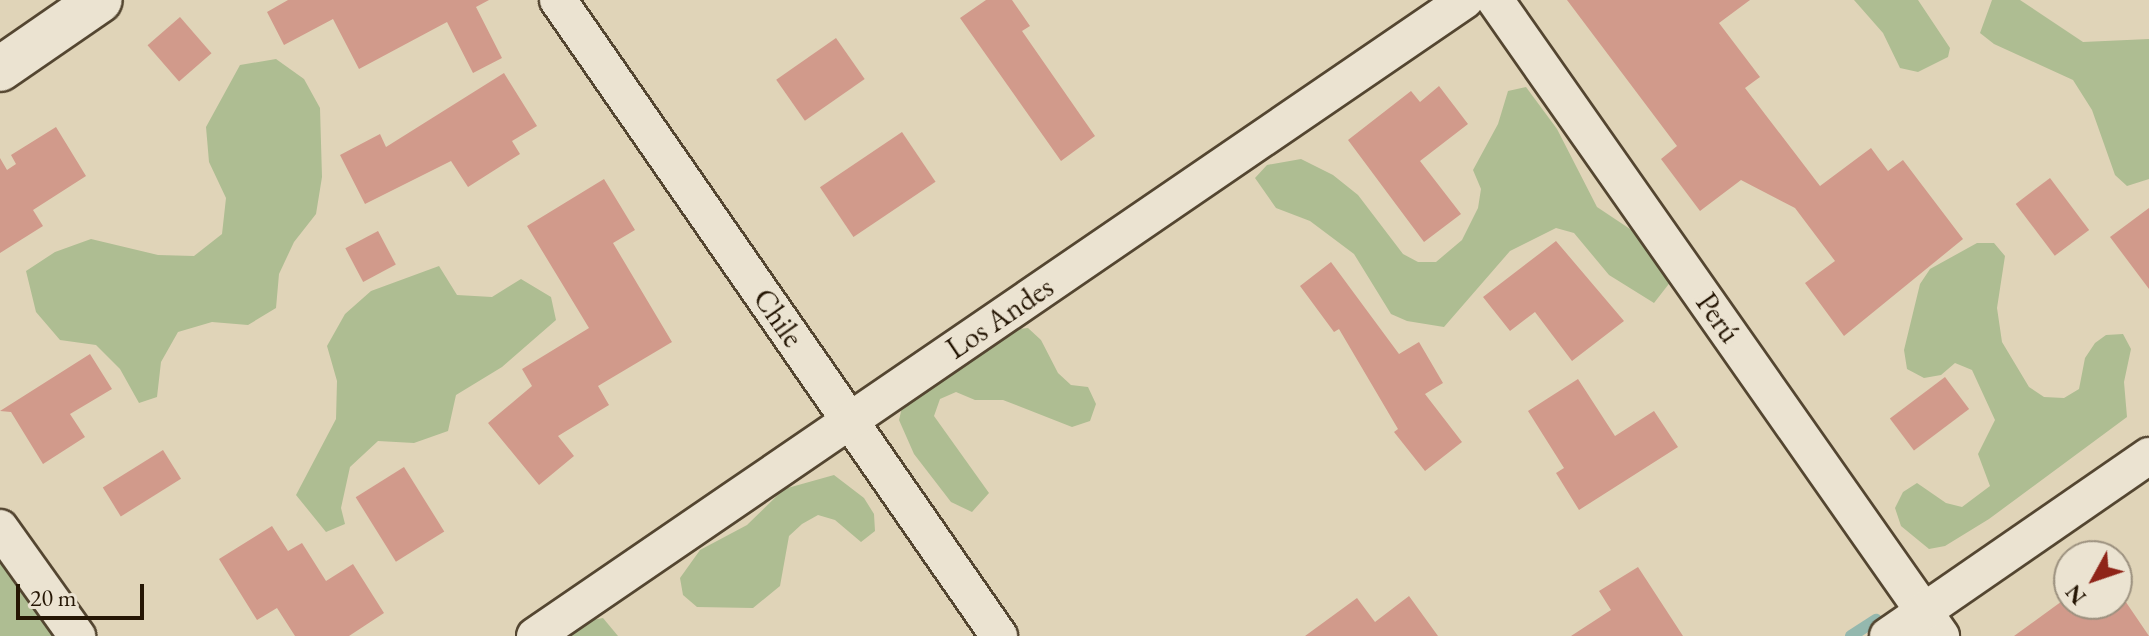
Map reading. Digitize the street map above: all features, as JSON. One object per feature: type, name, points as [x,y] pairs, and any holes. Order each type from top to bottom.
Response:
[{"type":"street","points":[[0,69],[100,0]]},
{"type":"street","name":"Chile","points":[[558,0],[999,636]]},
{"type":"street","name":"Los Andes","points":[[535,636],[1465,0]]},
{"type":"street","name":"Perú","points":[[1495,0],[1932,624]]},
{"type":"street","points":[[1888,636],[1932,624],[2149,456]]},
{"type":"street","points":[[0,528],[77,636]]},
{"type":"green space","points":[[1854,0],[1918,0],[1950,48],[1948,57],[1918,72],[1900,68],[1883,33]]},
{"type":"green space","points":[[1992,0],[2020,0],[2083,42],[2149,39],[2149,179],[2127,186],[2115,175],[2092,110],[2073,80],[1994,44],[1980,33]]},
{"type":"green space","points":[[276,59],[304,79],[320,108],[322,177],[316,214],[294,242],[279,274],[276,308],[248,325],[212,322],[178,332],[161,362],[157,397],[139,403],[120,369],[96,345],[60,340],[36,312],[26,271],[55,252],[91,239],[158,255],[194,256],[222,234],[226,198],[209,162],[206,127],[240,65]]},
{"type":"green space","points":[[1526,87],[1557,129],[1597,207],[1657,247],[1675,276],[1654,303],[1609,275],[1574,233],[1556,228],[1510,251],[1444,327],[1407,321],[1391,314],[1354,254],[1310,221],[1276,208],[1255,178],[1267,165],[1301,159],[1333,175],[1358,195],[1403,254],[1418,262],[1436,262],[1462,240],[1478,208],[1481,189],[1473,170],[1498,124],[1508,91]]},
{"type":"green space","points":[[1977,243],[1994,243],[2005,256],[1997,308],[2002,342],[2029,387],[2044,397],[2064,398],[2079,389],[2085,358],[2095,343],[2106,335],[2123,334],[2131,349],[2124,382],[2127,417],[1989,519],[1945,546],[1929,549],[1901,526],[1895,508],[1903,492],[1917,483],[1946,503],[1962,507],[1990,486],[1978,454],[1995,420],[1972,370],[1955,363],[1941,375],[1924,378],[1907,369],[1904,350],[1920,284],[1930,269]]},
{"type":"green space","points":[[439,266],[457,295],[492,297],[521,279],[551,297],[556,320],[502,367],[456,395],[448,431],[414,443],[378,441],[350,467],[341,508],[345,524],[326,532],[296,495],[336,419],[337,381],[327,346],[345,314],[371,291]]},
{"type":"green space","points":[[1028,328],[1041,340],[1058,373],[1071,385],[1088,387],[1096,404],[1090,421],[1072,427],[1003,400],[975,400],[956,392],[940,399],[934,416],[989,493],[972,512],[951,502],[914,454],[899,420],[904,399],[1000,342],[1010,330]]},
{"type":"green space","points":[[834,475],[864,498],[874,514],[875,531],[861,542],[835,520],[818,515],[802,524],[789,536],[780,586],[753,608],[697,607],[683,595],[680,578],[700,550],[747,525],[784,489]]},
{"type":"green space","points":[[0,554],[57,636],[0,636]]},
{"type":"green space","points":[[603,618],[618,636],[568,636],[586,621]]},
{"type":"building","points":[[288,0],[489,0],[476,7],[502,58],[473,73],[447,22],[359,69],[333,19],[284,45],[267,12]]},
{"type":"building","points":[[986,0],[1012,0],[1030,26],[1022,31],[1095,136],[1061,161],[960,18]]},
{"type":"building","points":[[1567,0],[1750,0],[1719,23],[1760,77],[1745,88],[1820,186],[1871,148],[1888,171],[1903,160],[1963,239],[1844,336],[1805,283],[1835,261],[1795,208],[1741,180],[1700,211],[1661,159],[1677,146]]},
{"type":"building","points":[[180,17],[211,53],[179,81],[148,45]]},
{"type":"building","points":[[836,38],[865,79],[805,121],[776,80]]},
{"type":"building","points":[[504,73],[537,126],[512,141],[520,154],[468,187],[451,161],[365,204],[340,155],[380,134],[386,147]]},
{"type":"building","points":[[1439,86],[1468,124],[1420,161],[1461,214],[1424,242],[1348,140],[1411,91],[1420,102]]},
{"type":"building","points":[[56,127],[86,176],[33,210],[43,226],[0,253],[0,158],[7,170],[16,164],[11,155]]},
{"type":"building","points":[[902,132],[936,182],[853,237],[820,187]]},
{"type":"building","points":[[2050,178],[2089,230],[2055,256],[2016,204]]},
{"type":"building","points":[[604,179],[635,230],[613,243],[672,342],[598,386],[609,405],[558,436],[574,456],[539,485],[488,423],[532,386],[522,369],[589,328],[527,226]]},
{"type":"building","points":[[2149,208],[2149,289],[2110,237]]},
{"type":"building","points":[[378,231],[396,265],[363,282],[345,248]]},
{"type":"building","points":[[1556,241],[1624,321],[1572,361],[1535,312],[1510,331],[1483,297]]},
{"type":"building","points":[[1331,262],[1399,354],[1419,342],[1443,383],[1425,394],[1462,442],[1425,471],[1394,432],[1398,429],[1339,329],[1334,332],[1300,286]]},
{"type":"building","points":[[90,354],[112,389],[70,414],[85,437],[43,464],[11,412],[0,411]]},
{"type":"building","points":[[1945,377],[1969,409],[1914,450],[1890,419]]},
{"type":"building","points":[[1578,379],[1615,436],[1654,411],[1678,447],[1579,510],[1556,473],[1564,468],[1528,411]]},
{"type":"building","points":[[163,450],[181,479],[121,516],[103,488]]},
{"type":"building","points":[[404,467],[444,531],[396,562],[356,497]]},
{"type":"building","points":[[272,526],[288,551],[302,543],[326,581],[353,564],[384,613],[349,636],[295,636],[277,608],[257,620],[219,559]]},
{"type":"building","points":[[1638,567],[1683,636],[1571,636],[1611,610],[1599,591]]},
{"type":"building","points":[[1409,596],[1438,636],[1305,636],[1357,598],[1375,622]]},
{"type":"building","points":[[2053,608],[2053,620],[2133,620],[2133,612],[2149,636],[2014,636]]},
{"type":"waterway","points":[[1851,636],[1876,620]]}]
